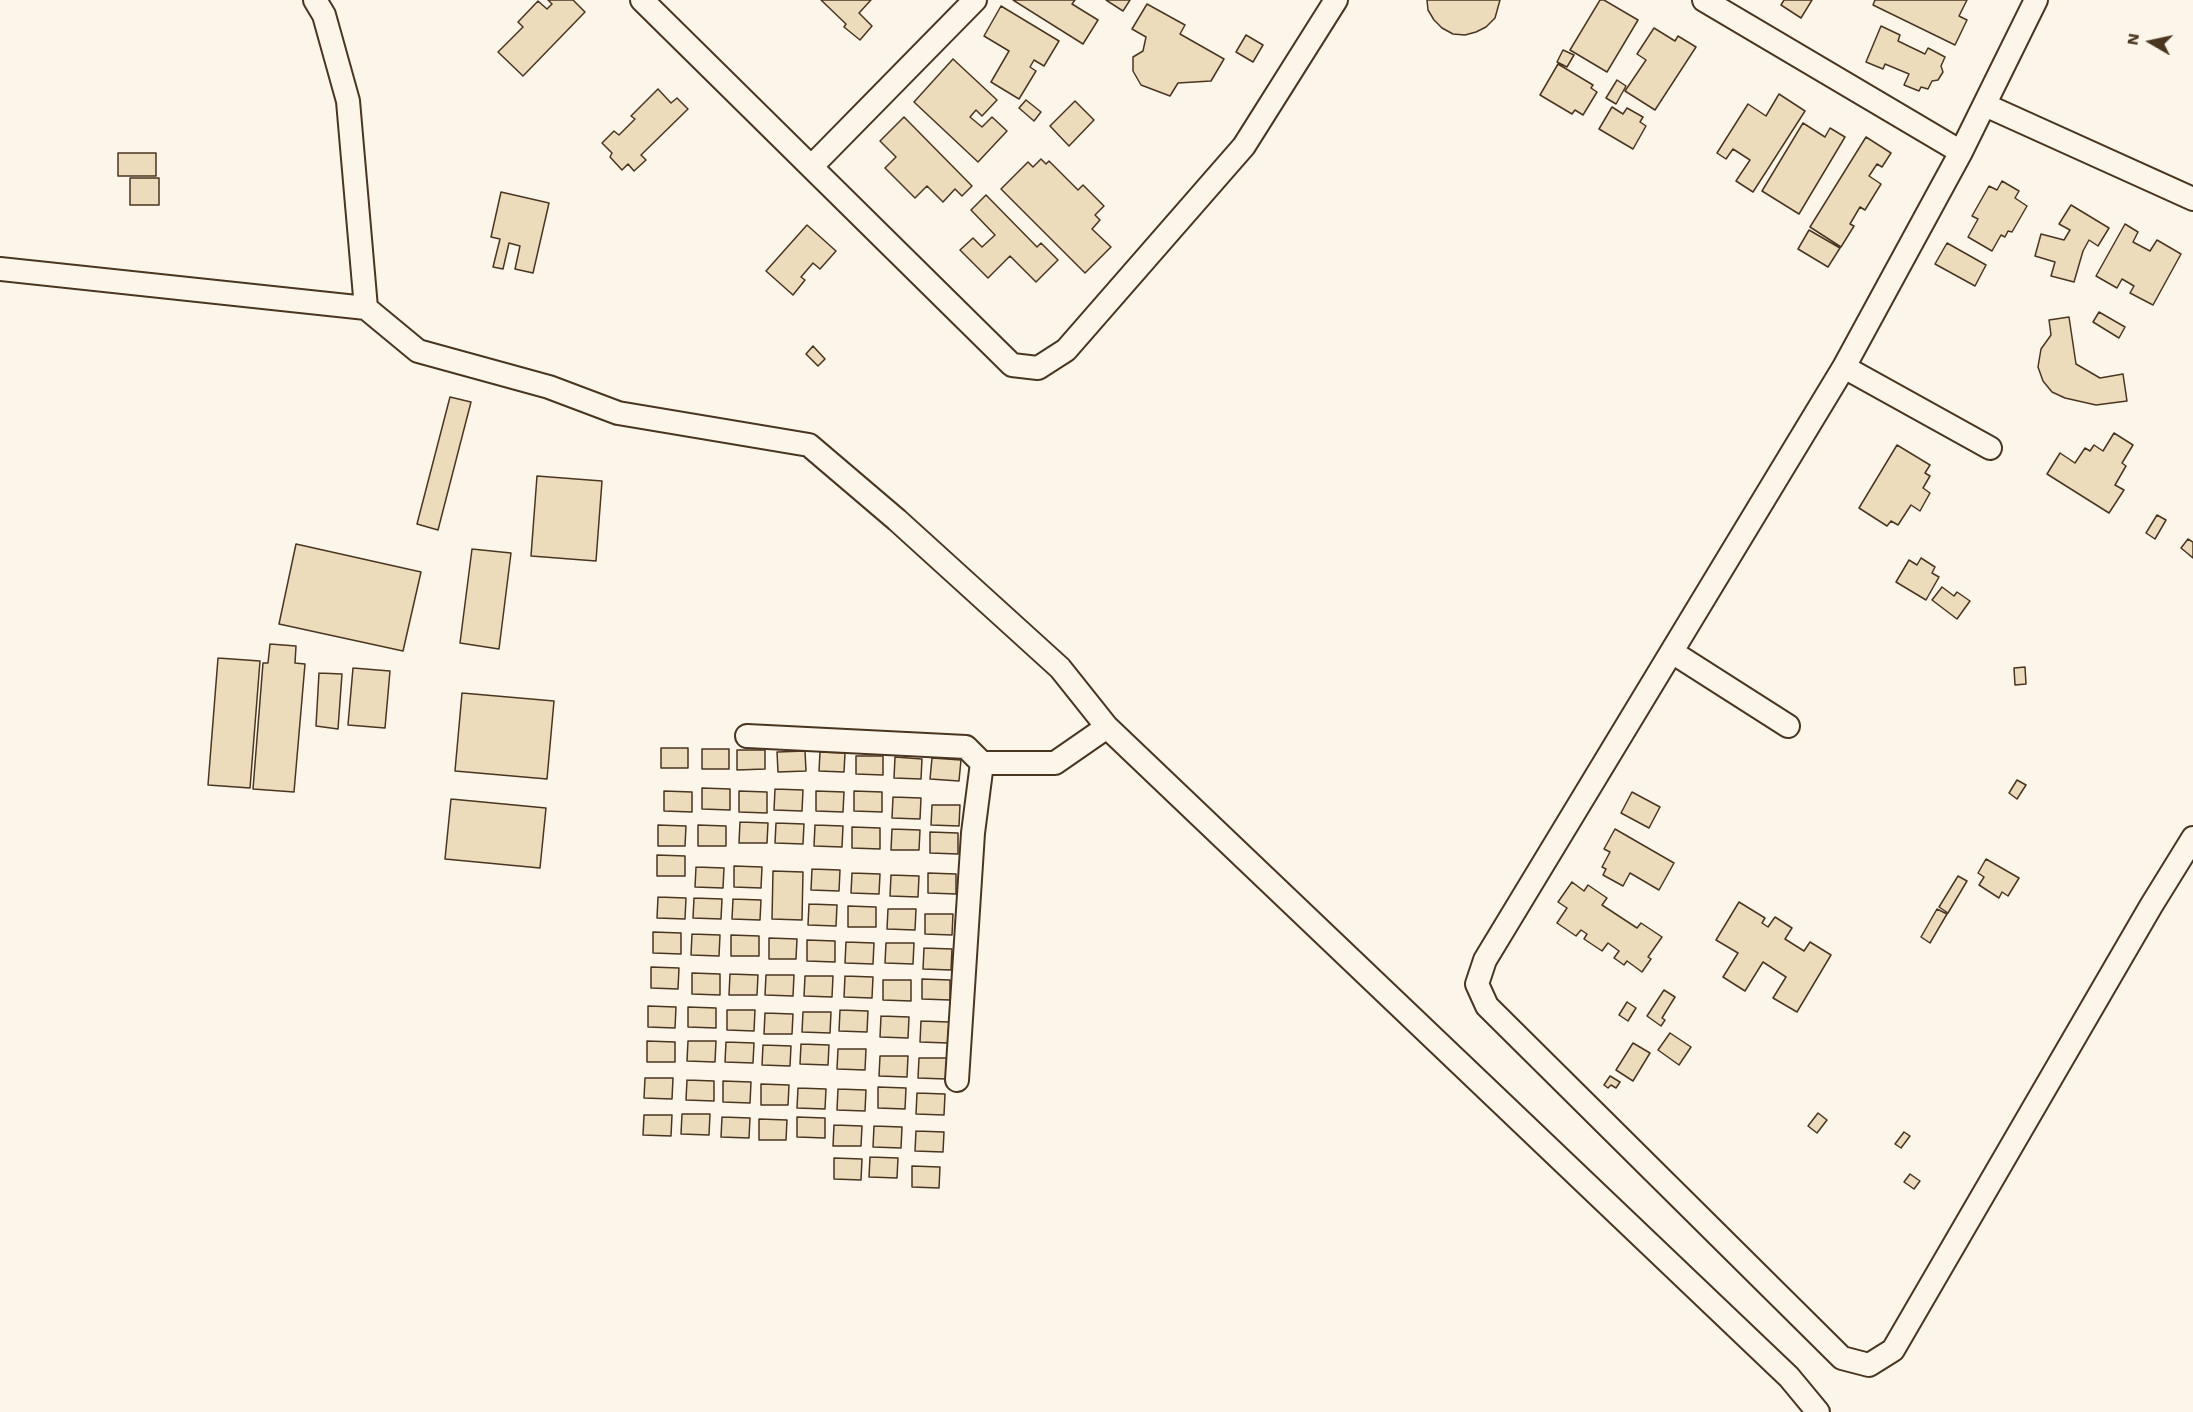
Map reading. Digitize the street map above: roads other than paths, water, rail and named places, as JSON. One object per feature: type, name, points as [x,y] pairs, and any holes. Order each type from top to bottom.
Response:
[{"type":"street","points":[[315,0],[324,15],[348,101],[366,308]]},
{"type":"street","points":[[642,0],[1012,365],[1038,368],[1066,350],[1244,146],[1336,0]]},
{"type":"street","points":[[812,166],[975,0]]},
{"type":"street","points":[[1704,0],[1961,152]]},
{"type":"street","points":[[2036,0],[1961,152],[1844,367],[1485,960],[1477,984],[1487,1006],[1842,1359],[1869,1365],[1893,1350],[2151,906],[2193,838]]},
{"type":"street","points":[[1985,105],[2193,199]]},
{"type":"street","points":[[0,269],[366,308],[418,351],[549,387],[618,412],[809,445],[897,520],[1060,668],[1107,727],[1790,1377],[1818,1412]]},
{"type":"street","points":[[1844,367],[1990,448]]},
{"type":"street","points":[[1672,652],[1788,726]]},
{"type":"street","points":[[747,736],[966,747],[982,763],[1055,763],[1107,727]]},
{"type":"street","points":[[957,1080],[973,833],[982,763]]}]
